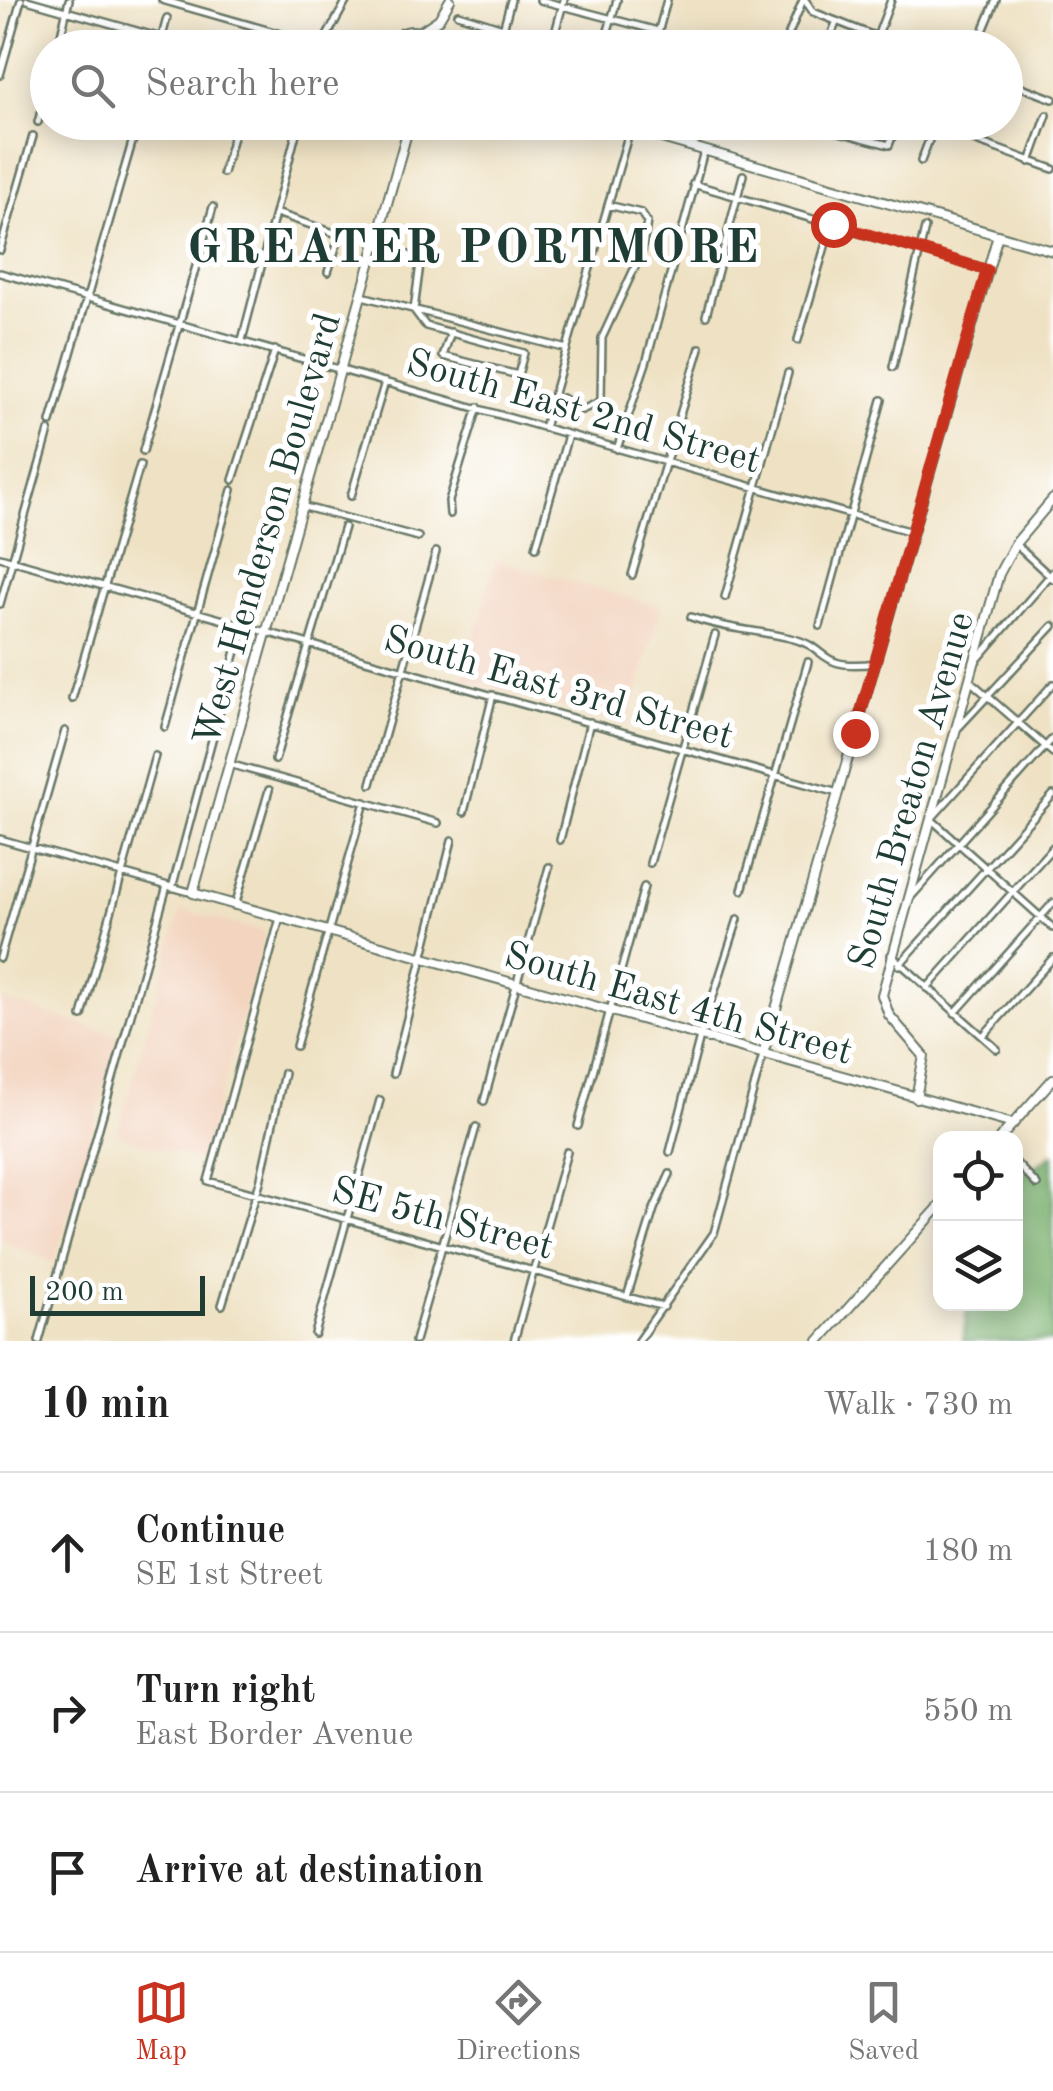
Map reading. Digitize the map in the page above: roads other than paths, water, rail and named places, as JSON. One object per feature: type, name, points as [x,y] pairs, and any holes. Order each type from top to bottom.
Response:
[{"type":"street","points":[[0,75],[24,0],[132,30]]},
{"type":"street","points":[[62,30],[70,0]]},
{"type":"street","points":[[162,0],[266,30]]},
{"type":"street","points":[[331,30],[347,0]]},
{"type":"street","points":[[422,30],[439,19],[450,0]]},
{"type":"street","points":[[458,14],[503,28],[511,0]]},
{"type":"street","points":[[540,0],[564,3],[654,30]]},
{"type":"street","points":[[608,30],[617,0]]},
{"type":"street","points":[[658,30],[667,0]]},
{"type":"street","points":[[791,30],[804,0],[813,12],[861,30]]},
{"type":"street","points":[[880,30],[891,0]]},
{"type":"street","points":[[984,30],[996,0]]},
{"type":"street","points":[[557,30],[564,3]]},
{"type":"street","points":[[164,30],[166,18]]},
{"type":"street","points":[[439,19],[439,30]]},
{"type":"street","points":[[833,30],[837,21]]},
{"type":"street","points":[[1023,88],[1053,99]]},
{"type":"street","points":[[1030,162],[1047,116]]},
{"type":"street","points":[[0,250],[32,140]]},
{"type":"street","points":[[51,422],[133,140]]},
{"type":"street","points":[[223,173],[232,140]]},
{"type":"street","points":[[242,340],[295,140]]},
{"type":"street","name":"West Henderson Boulevard","points":[[193,893],[405,140]]},
{"type":"street","points":[[544,428],[626,140]]},
{"type":"street","points":[[671,140],[1053,251]]},
{"type":"street","points":[[868,140],[889,146],[891,140]]},
{"type":"street","points":[[922,161],[929,140]]},
{"type":"street","points":[[974,140],[1053,169]]},
{"type":"street","points":[[617,448],[646,363],[704,151]]},
{"type":"street","points":[[706,316],[743,175]]},
{"type":"street","points":[[693,184],[987,270]]},
{"type":"street","points":[[562,398],[582,410],[601,401],[602,338],[647,235],[641,213],[608,205]]},
{"type":"street","points":[[798,340],[837,205]]},
{"type":"street","points":[[143,452],[213,207]]},
{"type":"street","points":[[276,213],[340,235],[328,272]]},
{"type":"street","points":[[893,367],[925,228]]},
{"type":"street","points":[[638,1341],[714,1234],[998,235]]},
{"type":"street","points":[[373,246],[407,254],[420,264],[414,310],[426,326],[524,352]]},
{"type":"street","name":"South East 2nd Street","points":[[0,273],[912,532]]},
{"type":"street","points":[[359,295],[567,350]]},
{"type":"street","points":[[451,332],[443,356],[518,375],[528,339]]},
{"type":"street","points":[[632,575],[700,348]]},
{"type":"street","points":[[233,480],[275,350]]},
{"type":"street","points":[[725,596],[788,373]]},
{"type":"street","points":[[351,496],[385,382]]},
{"type":"street","points":[[820,626],[882,400]]},
{"type":"street","points":[[450,514],[449,501],[478,406]]},
{"type":"street","points":[[0,604],[49,430]]},
{"type":"street","points":[[536,547],[568,436]]},
{"type":"street","points":[[72,700],[140,465]]},
{"type":"street","points":[[165,727],[232,490]]},
{"type":"street","name":"South Breaton Avenue","points":[[916,1098],[924,1056],[889,1015],[882,995],[904,904],[999,574],[1015,544],[1053,499]]},
{"type":"street","points":[[302,506],[418,537]]},
{"type":"street","points":[[275,760],[344,527]]},
{"type":"street","points":[[973,665],[1052,575],[1015,544]]},
{"type":"street","points":[[371,784],[436,552]]},
{"type":"street","name":"South East 3rd Street","points":[[0,557],[838,793]]},
{"type":"street","points":[[691,617],[731,630],[790,638],[832,664],[876,663]]},
{"type":"street","points":[[39,1341],[243,624]]},
{"type":"street","points":[[953,733],[1053,626]]},
{"type":"street","points":[[650,863],[715,635]]},
{"type":"street","points":[[742,890],[808,662]]},
{"type":"street","points":[[968,679],[1053,753]]},
{"type":"street","points":[[1053,684],[931,819],[1053,928]]},
{"type":"street","points":[[464,812],[493,695]]},
{"type":"street","points":[[560,840],[590,722]]},
{"type":"street","points":[[0,958],[65,730]]},
{"type":"street","points":[[904,904],[1053,738]]},
{"type":"street","points":[[82,1016],[125,874],[155,756]]},
{"type":"street","points":[[229,764],[438,823]]},
{"type":"street","points":[[235,906],[269,790]]},
{"type":"street","points":[[899,965],[1053,795]]},
{"type":"street","points":[[296,1046],[365,802]]},
{"type":"street","points":[[0,839],[193,893]]},
{"type":"street","points":[[394,1074],[452,840]]},
{"type":"street","points":[[927,988],[1053,847]]},
{"type":"street","points":[[484,1101],[549,867]]},
{"type":"street","points":[[578,1126],[644,887]]},
{"type":"street","name":"South East 4th Street","points":[[193,893],[1013,1124]]},
{"type":"street","points":[[955,1013],[1053,903]]},
{"type":"street","name":"SE 5th Street","points":[[280,918],[208,1181],[664,1307]]},
{"type":"street","points":[[670,1152],[700,1036],[738,919]]},
{"type":"street","points":[[892,955],[998,1049]]},
{"type":"street","points":[[983,1036],[1053,958]]},
{"type":"street","points":[[222,1306],[255,1194],[284,1073]]},
{"type":"street","points":[[1007,1131],[1053,1079]]},
{"type":"street","points":[[314,1334],[380,1100]]},
{"type":"street","points":[[415,1341],[476,1127]]},
{"type":"street","points":[[514,1341],[567,1152]]},
{"type":"street","points":[[1023,1169],[1038,1185]]},
{"type":"street","points":[[628,1296],[654,1209],[670,1174]]},
{"type":"street","points":[[820,1341],[933,1214]]},
{"type":"district","name":"GREATER PORTMORE","points":[[474,245]]}]
